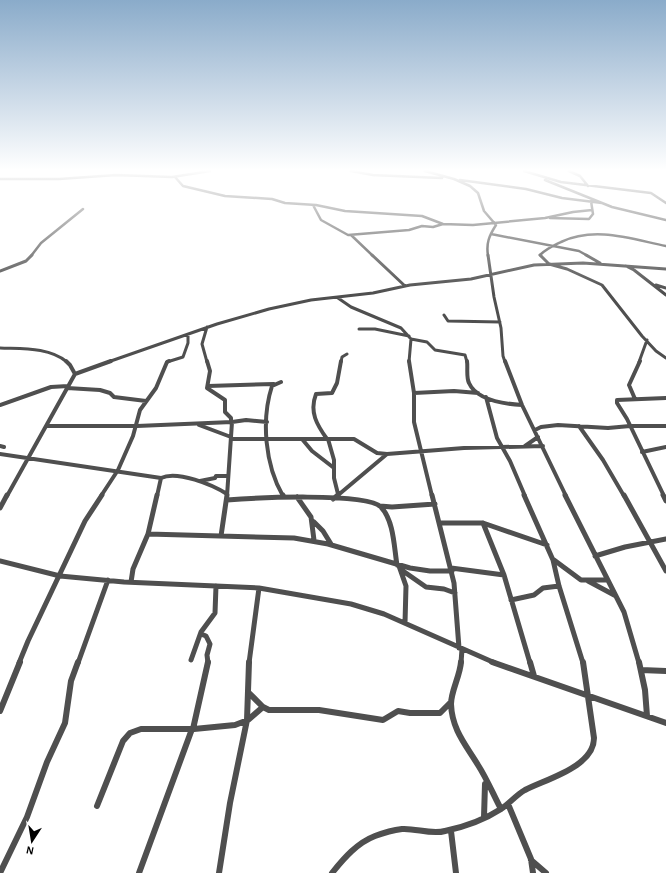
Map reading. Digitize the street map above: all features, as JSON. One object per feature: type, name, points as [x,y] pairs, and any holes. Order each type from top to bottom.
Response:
[{"type":"street","points":[[0,271],[26,261],[48,236],[60,229],[80,212]]},
{"type":"street","points":[[318,212],[324,222],[351,235],[365,250],[372,254],[384,268],[405,286]]},
{"type":"street","points":[[356,212],[422,216],[443,224],[473,225],[545,218],[575,212]]},
{"type":"street","points":[[485,212],[495,223],[496,227],[488,238],[487,249],[492,274],[494,297],[500,322],[503,356],[522,405],[595,556],[624,612],[641,670],[645,690],[647,716]]},
{"type":"street","points":[[545,218],[587,220],[593,214],[592,212]]},
{"type":"street","points":[[635,212],[666,220]]},
{"type":"street","points":[[351,235],[409,230],[422,226],[434,227],[443,224]]},
{"type":"street","points":[[666,246],[595,233],[569,238],[540,255],[549,264],[566,269],[602,285],[656,351],[666,358]]},
{"type":"street","points":[[490,234],[552,247],[579,250],[601,263]]},
{"type":"street","points":[[0,508],[75,374],[206,327],[311,300],[379,292],[405,286],[471,279],[521,267],[549,264],[601,263],[666,268]]},
{"type":"street","points":[[624,265],[634,270],[666,295]]},
{"type":"street","points":[[650,283],[666,288]]},
{"type":"street","points":[[337,297],[355,309],[401,328],[410,338],[409,360],[414,393],[414,422],[451,569],[455,593],[461,649],[460,670],[451,702],[452,714],[462,742],[478,765],[485,782],[500,809]]},
{"type":"street","points":[[444,315],[448,321],[500,322]]},
{"type":"street","points":[[206,327],[202,344],[210,371],[208,390],[225,400],[225,412],[231,418],[232,422],[227,494],[228,500],[221,536]]},
{"type":"street","points":[[359,329],[375,329],[427,342],[435,350],[465,355],[469,382],[472,388],[486,397],[502,403],[522,405]]},
{"type":"street","points":[[0,711],[28,641],[85,521],[118,470],[136,426],[140,410],[156,388],[167,362],[183,357],[188,343],[188,334]]},
{"type":"street","points":[[635,399],[629,386],[641,359],[647,340]]},
{"type":"street","points":[[0,348],[48,352],[64,360],[75,374]]},
{"type":"street","points":[[338,494],[334,460],[327,439],[314,418],[312,408],[316,394],[333,392],[340,372],[342,357],[347,354]]},
{"type":"street","points":[[208,386],[274,384],[281,382]]},
{"type":"street","points":[[274,384],[270,390],[266,405],[266,439],[274,475],[284,497]]},
{"type":"street","points":[[0,405],[12,403],[54,386],[100,390],[110,393],[114,397],[146,401]]},
{"type":"street","points":[[414,393],[454,391],[480,393]]},
{"type":"street","points":[[332,873],[352,850],[361,843],[375,836],[402,829],[442,832],[451,831],[472,824],[508,804],[524,791],[568,771],[584,759],[594,746],[583,662],[559,586],[553,560],[530,504],[517,480],[510,461],[501,447],[486,397]]},
{"type":"street","points":[[666,398],[617,400],[617,403],[624,414],[666,501]]},
{"type":"street","points":[[47,426],[136,426],[197,424],[246,420],[267,422]]},
{"type":"street","points":[[197,424],[231,438],[354,440],[377,452],[387,454],[464,448],[543,446]]},
{"type":"street","points":[[535,430],[552,425],[608,428],[630,426],[666,426]]},
{"type":"street","points":[[579,426],[590,441],[666,571]]},
{"type":"street","points":[[524,446],[538,437]]},
{"type":"street","points":[[302,440],[308,449],[327,460],[334,468]]},
{"type":"street","points":[[642,452],[666,447]]},
{"type":"street","points":[[0,454],[118,470],[161,478],[164,476],[169,476],[200,481],[211,484],[227,494]]},
{"type":"street","points":[[333,499],[387,454]]},
{"type":"street","points":[[200,481],[215,478],[216,476],[228,476]]},
{"type":"street","points":[[131,582],[133,569],[148,534],[161,478]]},
{"type":"street","points":[[228,500],[256,497],[284,497],[368,501],[374,502],[380,506],[392,507],[435,504]]},
{"type":"street","points":[[297,498],[311,514],[314,540]]},
{"type":"street","points":[[380,506],[388,523],[398,565],[403,571],[426,586],[444,589],[455,593]]},
{"type":"street","points":[[313,521],[323,531],[331,544]]},
{"type":"street","points":[[440,524],[483,523],[547,545]]},
{"type":"street","points":[[483,523],[504,575],[534,676]]},
{"type":"street","points":[[148,534],[277,537],[314,540],[398,565],[428,571],[451,569],[504,575]]},
{"type":"street","points":[[595,556],[625,547],[666,539]]},
{"type":"street","points":[[553,560],[578,578],[588,581],[617,597]]},
{"type":"street","points":[[0,562],[60,576],[131,582],[259,588],[351,604],[384,614],[406,623],[491,662],[666,724]]},
{"type":"street","points":[[403,571],[407,595],[406,623]]},
{"type":"street","points":[[0,873],[27,817],[47,762],[65,723],[71,681],[108,580]]},
{"type":"street","points":[[588,581],[607,580]]},
{"type":"street","points":[[191,660],[200,634],[215,613],[216,586]]},
{"type":"street","points":[[511,600],[534,595],[543,588],[559,586]]},
{"type":"street","points":[[218,873],[230,803],[247,720],[250,650],[259,588]]},
{"type":"street","points":[[139,873],[192,729],[208,663],[207,655],[210,644],[206,636],[200,634]]},
{"type":"street","points":[[641,670],[666,671]]},
{"type":"street","points":[[249,693],[263,707],[275,710],[319,710],[383,720],[398,711],[410,713],[440,713],[451,702]]},
{"type":"street","points":[[97,806],[127,735],[134,730],[192,729],[236,724],[247,720],[263,707]]},
{"type":"street","points":[[484,817],[485,782]]},
{"type":"street","points":[[508,804],[531,859],[533,873]]},
{"type":"street","points":[[451,831],[456,873]]},
{"type":"street","points":[[531,859],[546,873]]}]
